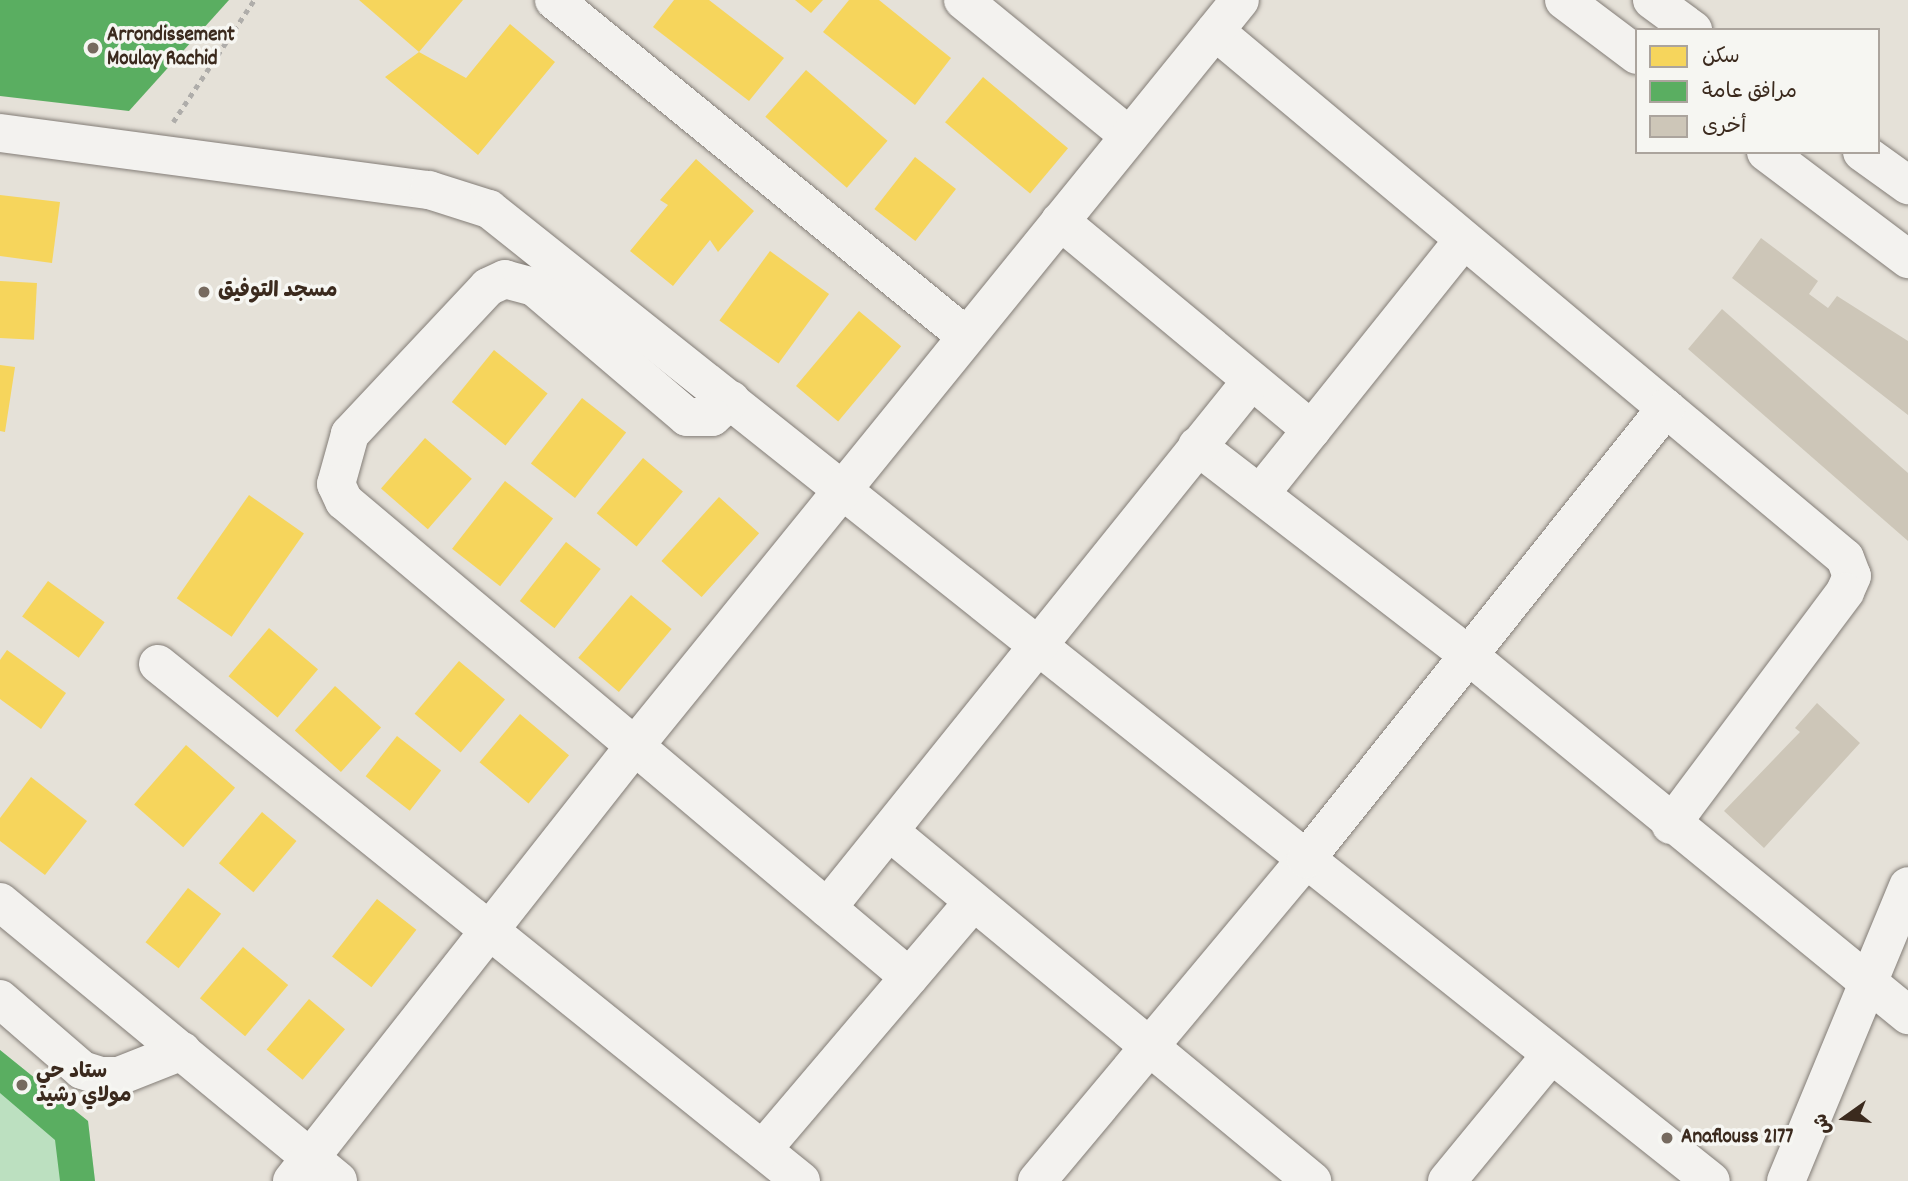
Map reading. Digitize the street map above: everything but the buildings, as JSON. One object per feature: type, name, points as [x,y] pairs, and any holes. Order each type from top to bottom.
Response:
[{"type":"street","points":[[554,0],[966,336]]},
{"type":"street","points":[[963,0],[1127,134]]},
{"type":"street","points":[[0,902],[182,1051],[313,1173],[488,932],[633,748],[1060,221],[1127,134],[1240,0]]},
{"type":"street","points":[[1564,0],[1635,53]]},
{"type":"street","points":[[1652,0],[1690,28]]},
{"type":"street","points":[[1215,31],[1845,558],[1852,576],[1671,825]]},
{"type":"street","points":[[0,133],[155,149],[462,196],[489,209],[1043,646],[1550,1056],[1711,1181]]},
{"type":"street","points":[[1769,154],[1908,259]]},
{"type":"street","points":[[1865,154],[1908,185]]},
{"type":"street","points":[[1060,221],[1312,430]]},
{"type":"street","points":[[1260,494],[1463,241]]},
{"type":"street","points":[[731,400],[712,418],[687,417],[534,287],[505,279],[488,287],[351,434],[337,465],[344,500],[633,748],[909,977]]},
{"type":"street","points":[[827,908],[1043,646],[1197,446],[1251,381]]},
{"type":"street","points":[[1037,1181],[1307,859],[1666,408]]},
{"type":"street","points":[[1197,446],[1468,655],[1671,825],[1908,1015]]},
{"type":"street","points":[[158,664],[779,1169],[909,977],[972,903]]},
{"type":"street","points":[[891,832],[972,903],[1312,1181]]},
{"type":"street","points":[[1786,1181],[1908,886]]},
{"type":"street","points":[[0,999],[82,1070],[101,1076],[119,1076],[182,1051]]},
{"type":"street","points":[[1447,1181],[1550,1056]]},
{"type":"path","points":[[155,149],[254,0]]},
{"type":"green space","name":"ستاد حي مولاي رشيد","points":[[0,1050],[88,1121],[95,1181],[0,1181]]},
{"type":"place","name":"Arrondissement Moulay Rachid","points":[[93,48]]},
{"type":"place","name":"مسجد التوفيق","points":[[204,292]]},
{"type":"place","name":"ستاد حي مولاي رشيد","points":[[22,1085]]},
{"type":"place","name":"Anaflouss 2177","points":[[1667,1138]]}]
